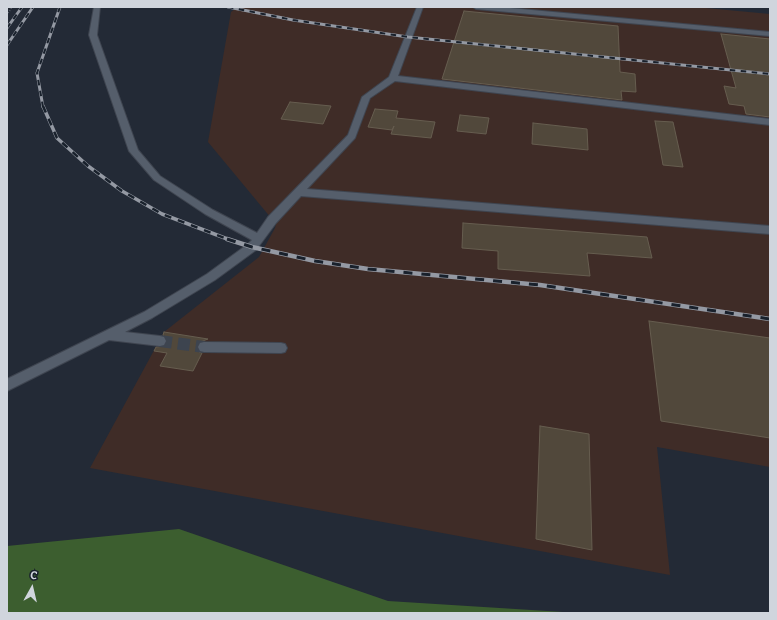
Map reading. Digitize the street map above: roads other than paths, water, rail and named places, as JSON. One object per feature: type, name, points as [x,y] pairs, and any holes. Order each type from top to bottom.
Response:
[{"type":"street","points":[[97,7],[93,35],[134,151],[157,178],[209,212],[259,239]]},
{"type":"street","points":[[7,385],[148,315],[211,277],[252,247],[272,220],[352,136],[366,98],[393,78],[420,7]]},
{"type":"street","points":[[476,7],[770,34]]},
{"type":"street","points":[[393,78],[770,122]]},
{"type":"street","points":[[298,192],[770,230]]},
{"type":"street","points":[[107,335],[160,341]]},
{"type":"street","points":[[204,347],[281,348]]},
{"type":"tunnel","points":[[160,341],[204,347]]},
{"type":"railway","points":[[7,28],[22,7]]},
{"type":"railway","points":[[7,45],[33,7]]},
{"type":"railway","points":[[43,107],[37,73],[60,7]]},
{"type":"railway","points":[[228,7],[293,20],[408,37],[770,74]]},
{"type":"railway","points":[[43,106],[57,138],[88,166],[122,191],[162,214],[229,240]]},
{"type":"railway","points":[[229,240],[252,247],[315,261],[368,269],[540,285],[770,319]]}]
